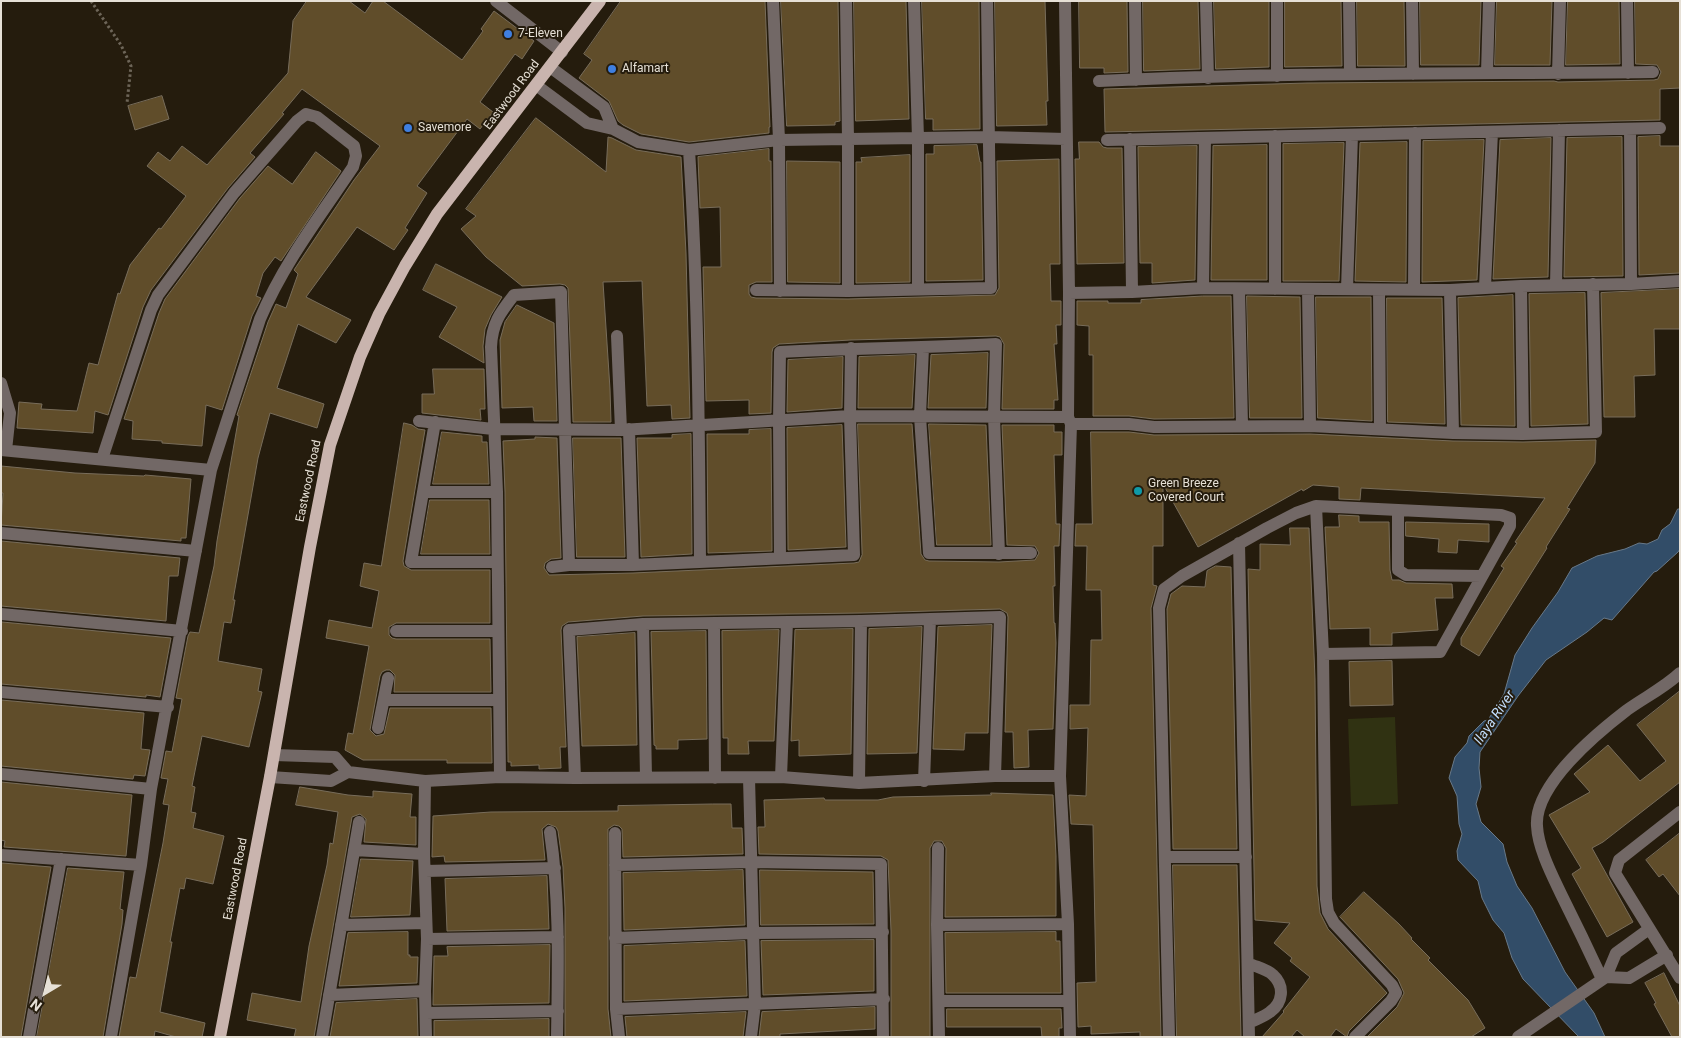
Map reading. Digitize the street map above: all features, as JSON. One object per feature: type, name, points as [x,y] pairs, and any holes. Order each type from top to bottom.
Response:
[{"type":"main road","name":"Eastwood Road","points":[[220,1037],[270,777],[330,445],[360,357],[383,306],[437,214],[600,1]]},
{"type":"street","points":[[496,1],[562,52]]},
{"type":"street","points":[[773,1],[779,140],[780,291]]},
{"type":"street","points":[[846,1],[848,291]]},
{"type":"street","points":[[914,1],[918,139],[918,290]]},
{"type":"street","points":[[756,290],[848,291],[991,288],[987,1]]},
{"type":"street","points":[[1065,1],[1070,420],[1060,776],[1068,924],[1070,1037]]},
{"type":"street","points":[[1135,1],[1136,80]]},
{"type":"street","points":[[1206,1],[1208,78]]},
{"type":"street","points":[[1277,1],[1277,76]]},
{"type":"street","points":[[1350,1],[1350,74]]},
{"type":"street","points":[[1412,1],[1413,74]]},
{"type":"street","points":[[1487,73],[1489,1]]},
{"type":"street","points":[[1558,74],[1560,1]]},
{"type":"street","points":[[1627,1],[1628,72]]},
{"type":"street","points":[[550,67],[604,107],[613,128]]},
{"type":"street","points":[[1099,81],[1350,74],[1653,72]]},
{"type":"street","points":[[536,85],[587,123],[613,128],[638,142],[690,150],[779,140],[989,137],[1066,139]]},
{"type":"street","points":[[102,458],[151,310],[158,295],[234,194],[297,121],[306,114],[317,117],[354,146],[356,156],[353,167],[284,269],[270,295],[260,319],[211,470],[168,707],[151,789],[141,865],[111,1037]]},
{"type":"street","points":[[1107,140],[1660,128]]},
{"type":"street","points":[[1630,129],[1631,284]]},
{"type":"street","points":[[1556,285],[1560,130]]},
{"type":"street","points":[[1484,287],[1492,132]]},
{"type":"street","points":[[1414,289],[1415,133]]},
{"type":"street","points":[[1347,289],[1352,134]]},
{"type":"street","points":[[1274,289],[1276,136]]},
{"type":"street","points":[[1203,288],[1205,138]]},
{"type":"street","points":[[1130,139],[1132,292]]},
{"type":"street","points":[[690,150],[694,220],[700,562]]},
{"type":"street","points":[[1069,293],[1203,288],[1450,290],[1484,287],[1680,281]]},
{"type":"street","points":[[419,421],[493,429],[625,430],[850,416],[994,416],[1154,427],[1242,425],[1310,426],[1453,433],[1596,432],[1592,284]]},
{"type":"street","points":[[1521,286],[1523,434]]},
{"type":"street","points":[[1239,289],[1242,425]]},
{"type":"street","points":[[1308,289],[1310,426]]},
{"type":"street","points":[[1379,290],[1380,429]]},
{"type":"street","points":[[1450,290],[1453,433]]},
{"type":"street","points":[[500,777],[497,492],[491,347],[492,332],[498,317],[514,295],[561,292],[569,565]]},
{"type":"street","points":[[617,336],[633,565]]},
{"type":"street","points":[[780,558],[780,352],[996,344],[994,416],[999,554]]},
{"type":"street","points":[[552,567],[854,555],[850,416],[851,348]]},
{"type":"street","points":[[923,348],[920,416],[929,553],[1031,553]]},
{"type":"street","points":[[1,384],[10,413],[4,450],[211,470]]},
{"type":"street","points":[[435,422],[411,562],[497,562]]},
{"type":"street","points":[[423,492],[497,492]]},
{"type":"street","points":[[1316,506],[1322,654],[1326,899],[1328,912],[1334,923],[1392,985],[1396,993],[1392,1000],[1355,1037]]},
{"type":"street","points":[[1169,1037],[1159,608],[1164,589],[1182,576],[1239,543],[1296,513],[1316,506],[1501,514],[1510,518],[1510,526],[1440,652],[1322,654]]},
{"type":"street","points":[[1398,510],[1398,570],[1406,575],[1482,576]]},
{"type":"street","points":[[1,533],[196,551]]},
{"type":"street","points":[[1239,543],[1249,1037]]},
{"type":"street","points":[[1,614],[182,631]]},
{"type":"street","points":[[575,778],[569,630],[643,624],[1000,617],[995,776]]},
{"type":"street","points":[[924,781],[930,618]]},
{"type":"street","points":[[859,783],[861,621]]},
{"type":"street","points":[[781,777],[787,622]]},
{"type":"street","points":[[714,623],[715,778]]},
{"type":"street","points":[[643,624],[646,777]]},
{"type":"street","points":[[396,631],[498,631]]},
{"type":"street","points":[[1602,980],[1547,863],[1536,826],[1538,812],[1546,792],[1557,775],[1580,750],[1627,710],[1667,685],[1680,673]]},
{"type":"street","points":[[378,728],[388,678]]},
{"type":"street","points":[[1,692],[168,707]]},
{"type":"street","points":[[384,700],[498,700]]},
{"type":"street","points":[[274,755],[335,757],[348,772]]},
{"type":"street","points":[[270,777],[331,781],[348,772],[425,781],[500,777],[781,777],[859,783],[995,776],[1060,776]]},
{"type":"street","points":[[1,774],[151,789]]},
{"type":"street","points":[[749,778],[755,1004],[752,1037]]},
{"type":"street","points":[[425,781],[426,1037]]},
{"type":"street","points":[[1679,975],[1615,872],[1619,860],[1680,812]]},
{"type":"street","points":[[322,1037],[359,822]]},
{"type":"street","points":[[550,832],[555,868],[558,937],[558,1037]]},
{"type":"street","points":[[615,834],[616,1010],[618,1037]]},
{"type":"street","points":[[938,848],[939,1037]]},
{"type":"street","points":[[354,850],[424,854]]},
{"type":"street","points":[[1,855],[141,865]]},
{"type":"street","points":[[1165,857],[1246,857]]},
{"type":"street","points":[[29,1037],[60,859]]},
{"type":"street","points":[[615,865],[751,862],[882,864],[884,1037]]},
{"type":"street","points":[[424,871],[555,868]]},
{"type":"street","points":[[341,925],[426,922]]},
{"type":"street","points":[[937,925],[1068,924]]},
{"type":"street","points":[[1518,1037],[1602,980],[1616,953],[1649,929]]},
{"type":"street","points":[[615,938],[754,933],[883,932]]},
{"type":"street","points":[[427,939],[558,937]]},
{"type":"street","points":[[1602,980],[1629,978],[1667,955]]},
{"type":"street","points":[[1248,963],[1273,976],[1280,985],[1282,996],[1270,1012],[1249,1023]]},
{"type":"street","points":[[329,995],[425,991]]},
{"type":"street","points":[[616,1010],[884,999]]},
{"type":"street","points":[[939,1001],[1069,1001]]},
{"type":"street","points":[[426,1013],[558,1011]]},
{"type":"path","points":[[91,1],[121,45],[131,66],[127,103]]},
{"type":"green space","points":[[1395,717],[1398,804],[1351,806],[1348,719]]},
{"type":"water","name":"Ilaya River","points":[[1678,509],[1680,509],[1680,549],[1678,552],[1654,572],[1612,620],[1604,618],[1546,660],[1518,696],[1480,752],[1481,787],[1476,804],[1481,822],[1503,844],[1507,862],[1517,886],[1532,908],[1565,972],[1594,1013],[1605,1037],[1579,1037],[1523,979],[1512,958],[1504,933],[1493,920],[1482,898],[1478,881],[1458,860],[1457,851],[1462,834],[1459,824],[1457,796],[1449,778],[1455,757],[1467,743],[1469,736],[1484,721],[1488,720],[1504,694],[1515,655],[1572,568],[1597,556],[1625,549],[1639,543],[1647,544],[1658,539],[1662,530],[1670,524]]},
{"type":"building","points":[[307,1],[349,1],[365,13],[373,1],[383,1],[462,60],[483,31],[481,29],[494,11],[534,41],[522,59],[515,54],[480,102],[493,112],[480,129],[467,119],[417,186],[427,193],[405,228],[408,230],[394,250],[357,227],[306,297],[351,320],[336,343],[298,324],[277,388],[324,404],[317,428],[270,413],[258,458],[233,600],[235,600],[231,623],[224,622],[218,661],[262,669],[258,691],[262,692],[249,747],[202,736],[192,786],[195,787],[191,812],[196,813],[193,828],[224,836],[213,884],[186,878],[184,889],[180,888],[160,1012],[205,1023],[202,1037],[176,1037],[155,1031],[154,1037],[119,1037],[130,977],[136,978],[163,843],[169,805],[163,804],[168,779],[161,778],[166,751],[172,752],[182,699],[176,698],[188,636],[190,632],[199,633],[214,566],[239,416],[237,415],[268,322],[276,304],[286,308],[298,274],[294,270],[354,180],[380,146],[302,89],[282,113],[284,114],[250,153],[255,157],[228,188],[151,290],[143,307],[108,415],[95,411],[93,433],[17,428],[19,402],[42,404],[41,409],[77,411],[89,363],[98,365],[118,293],[120,294],[130,265],[186,196],[147,166],[158,152],[170,161],[182,146],[207,165],[288,73],[293,21]]},
{"type":"building","points":[[621,1],[765,1],[769,133],[689,142],[641,134],[618,121],[609,101],[579,78],[592,60],[584,54]]},
{"type":"building","points":[[781,1],[838,1],[840,121],[835,122],[835,125],[787,126]]},
{"type":"building","points":[[854,1],[906,1],[909,119],[856,121]]},
{"type":"building","points":[[922,1],[979,1],[980,129],[933,130],[933,119],[926,119]]},
{"type":"building","points":[[995,1],[1045,1],[1047,125],[997,126]]},
{"type":"building","points":[[1079,1],[1127,1],[1128,72],[1104,73],[1104,68],[1080,68]]},
{"type":"building","points":[[1143,1],[1198,1],[1200,69],[1144,71]]},
{"type":"building","points":[[1214,1],[1269,1],[1269,67],[1216,69]]},
{"type":"building","points":[[1285,1],[1341,1],[1342,66],[1285,67]]},
{"type":"building","points":[[1357,1],[1404,1],[1405,66],[1358,66]]},
{"type":"building","points":[[1420,1],[1481,1],[1479,65],[1421,65]]},
{"type":"building","points":[[1497,1],[1552,1],[1550,65],[1495,65]]},
{"type":"building","points":[[1568,1],[1619,1],[1620,64],[1566,65]]},
{"type":"building","points":[[1635,1],[1680,1],[1680,88],[1660,89],[1660,120],[1105,132],[1104,89],[1307,83],[1558,82],[1658,79],[1661,72],[1657,65],[1636,64]]},
{"type":"building","points":[[162,96],[169,119],[135,130],[128,106]]},
{"type":"building","points":[[536,118],[606,172],[608,137],[636,150],[681,157],[686,253],[690,418],[672,419],[671,405],[647,406],[642,281],[603,282],[611,422],[573,422],[568,288],[560,284],[522,286],[486,257],[461,229],[476,216],[466,209]]},
{"type":"building","points":[[1660,136],[1660,146],[1680,146],[1680,273],[1639,275],[1638,137]]},
{"type":"building","points":[[1622,137],[1623,276],[1564,277],[1567,138]]},
{"type":"building","points":[[1551,138],[1548,277],[1493,279],[1500,140]]},
{"type":"building","points":[[1484,140],[1477,280],[1422,282],[1423,141]]},
{"type":"building","points":[[1079,142],[1099,142],[1103,147],[1122,148],[1124,263],[1077,264],[1075,159],[1079,159]]},
{"type":"building","points":[[1407,142],[1406,282],[1355,281],[1360,143]]},
{"type":"building","points":[[1344,143],[1339,281],[1283,281],[1283,144]]},
{"type":"building","points":[[977,145],[981,162],[983,280],[926,281],[926,154],[934,154],[934,146]]},
{"type":"building","points":[[1267,145],[1267,280],[1211,280],[1213,146]]},
{"type":"building","points":[[1197,146],[1195,280],[1152,283],[1152,263],[1140,263],[1138,147]]},
{"type":"building","points":[[769,149],[769,161],[771,161],[772,282],[756,282],[749,285],[749,294],[751,297],[756,298],[848,299],[995,295],[999,288],[997,161],[1059,159],[1060,264],[1050,264],[1051,301],[1061,301],[1061,325],[1056,325],[1057,344],[1054,344],[1058,400],[1054,400],[1054,409],[1002,409],[1004,344],[1000,337],[996,336],[779,344],[773,348],[772,352],[771,413],[749,414],[749,400],[706,401],[703,267],[721,267],[720,207],[700,208],[698,157]]},
{"type":"building","points":[[316,152],[341,171],[281,261],[275,257],[263,273],[256,296],[261,298],[252,316],[222,410],[206,405],[202,446],[132,439],[133,421],[124,419],[165,299],[240,198],[268,166],[292,184]]},
{"type":"building","points":[[910,155],[910,282],[856,283],[856,162],[862,162],[861,158]]},
{"type":"building","points":[[787,161],[840,162],[840,283],[788,282]]},
{"type":"building","points":[[436,264],[502,297],[485,329],[484,363],[439,337],[457,307],[423,290]]},
{"type":"building","points":[[1680,289],[1680,329],[1654,329],[1655,375],[1634,376],[1635,417],[1604,417],[1601,293]]},
{"type":"building","points":[[1585,293],[1588,424],[1531,426],[1529,294]]},
{"type":"building","points":[[1513,295],[1515,426],[1461,425],[1458,298]]},
{"type":"building","points":[[1231,296],[1234,418],[1154,419],[1129,416],[1093,416],[1093,355],[1089,355],[1089,326],[1077,325],[1077,301],[1141,303],[1141,300]]},
{"type":"building","points":[[1247,296],[1300,297],[1302,418],[1250,418]]},
{"type":"building","points":[[1316,297],[1371,297],[1372,421],[1318,418]]},
{"type":"building","points":[[1387,298],[1442,298],[1445,424],[1388,422]]},
{"type":"building","points":[[517,305],[554,323],[557,421],[534,421],[533,407],[502,408],[500,340],[505,322]]},
{"type":"building","points":[[988,353],[986,408],[928,408],[931,355]]},
{"type":"building","points":[[915,355],[912,408],[858,408],[859,357]]},
{"type":"building","points":[[843,357],[842,408],[787,412],[788,360]]},
{"type":"building","points":[[433,369],[484,369],[485,409],[480,409],[481,420],[422,413],[422,394],[434,394]]},
{"type":"building","points":[[404,423],[425,430],[403,561],[404,566],[411,570],[490,570],[490,623],[396,623],[389,627],[389,635],[396,639],[490,639],[491,692],[394,692],[395,675],[390,670],[386,670],[380,676],[370,730],[376,736],[384,734],[390,708],[491,708],[492,763],[447,763],[447,760],[363,760],[345,750],[348,733],[353,734],[369,646],[326,638],[329,620],[372,628],[379,591],[360,586],[364,563],[381,566]]},
{"type":"building","points":[[858,424],[912,424],[921,554],[925,560],[929,561],[999,562],[1035,560],[1039,553],[1035,546],[1007,545],[1002,425],[1054,425],[1054,432],[1062,432],[1062,455],[1054,455],[1056,524],[1060,524],[1059,546],[1054,546],[1055,586],[1053,586],[1056,643],[1053,729],[1028,730],[1029,767],[1014,768],[1013,732],[1005,732],[1008,617],[1007,613],[1000,609],[643,616],[568,622],[562,626],[561,630],[566,747],[560,747],[561,768],[539,769],[539,765],[511,766],[511,762],[508,762],[503,441],[535,439],[535,437],[557,438],[561,558],[551,559],[545,563],[544,568],[549,575],[854,563],[859,562],[862,555]]},
{"type":"building","points":[[929,424],[986,425],[991,545],[937,545]]},
{"type":"building","points":[[842,425],[846,547],[788,550],[787,428]]},
{"type":"building","points":[[771,429],[772,551],[708,553],[707,434],[749,434],[749,430]]},
{"type":"building","points":[[442,432],[482,436],[482,442],[487,442],[489,484],[433,484]]},
{"type":"building","points":[[1091,432],[1129,432],[1154,435],[1310,434],[1453,441],[1596,440],[1595,463],[1567,508],[1570,509],[1547,548],[1479,656],[1461,645],[1461,638],[1504,568],[1501,566],[1517,543],[1515,542],[1545,498],[1361,488],[1360,500],[1339,499],[1339,487],[1313,485],[1303,491],[1302,489],[1198,547],[1163,484],[1163,546],[1153,546],[1153,585],[1157,586],[1151,608],[1161,1037],[1140,1037],[1140,1032],[1091,1034],[1091,1026],[1078,1027],[1077,983],[1096,982],[1093,825],[1071,824],[1069,795],[1086,796],[1088,728],[1070,729],[1070,705],[1090,705],[1091,640],[1102,640],[1101,590],[1086,590],[1087,546],[1075,546],[1076,524],[1092,524]]},
{"type":"building","points":[[691,434],[692,554],[641,557],[637,438],[672,438],[672,435]]},
{"type":"building","points":[[573,438],[621,438],[625,557],[577,557]]},
{"type":"building","points":[[1,466],[75,473],[145,475],[191,479],[186,538],[181,538],[181,541],[1,525],[3,493],[1,493]]},
{"type":"building","points":[[430,500],[489,500],[490,554],[421,554]]},
{"type":"building","points":[[1339,515],[1359,516],[1359,522],[1389,522],[1392,580],[1406,583],[1452,584],[1453,598],[1435,598],[1438,630],[1392,633],[1392,645],[1370,645],[1370,628],[1330,629],[1325,527],[1339,527]]},
{"type":"building","points":[[1406,522],[1489,524],[1489,542],[1458,540],[1457,553],[1438,552],[1439,539],[1406,536]]},
{"type":"building","points":[[1290,528],[1309,528],[1315,679],[1317,886],[1320,913],[1328,929],[1387,993],[1349,1031],[1347,1037],[1336,1029],[1330,1037],[1305,1037],[1297,1030],[1291,1037],[1262,1037],[1284,1012],[1310,977],[1290,961],[1292,958],[1274,943],[1290,923],[1255,920],[1248,569],[1260,570],[1260,544],[1290,545]]},
{"type":"building","points":[[1,541],[180,558],[178,576],[169,576],[166,621],[1,606]]},
{"type":"building","points":[[1216,566],[1231,567],[1237,849],[1173,849],[1167,609],[1171,594],[1182,586],[1205,587],[1207,571]]},
{"type":"building","points":[[2,622],[171,638],[160,697],[1,684]]},
{"type":"building","points":[[992,625],[988,733],[965,733],[964,750],[933,749],[938,627]]},
{"type":"building","points":[[922,627],[917,753],[867,754],[869,629]]},
{"type":"building","points":[[853,629],[851,754],[799,756],[799,740],[791,741],[795,630]]},
{"type":"building","points":[[779,630],[774,741],[748,741],[749,754],[728,754],[728,738],[723,738],[722,631]]},
{"type":"building","points":[[706,631],[707,739],[678,740],[678,749],[656,749],[654,745],[651,632]]},
{"type":"building","points":[[635,633],[637,745],[582,746],[577,637]]},
{"type":"building","points":[[1392,661],[1393,705],[1350,706],[1349,662]]},
{"type":"building","points":[[1680,691],[1680,782],[1603,842],[1592,848],[1633,922],[1607,937],[1572,874],[1581,868],[1549,815],[1590,792],[1574,774],[1608,745],[1640,781],[1666,761],[1637,725]]},
{"type":"building","points":[[1,700],[144,713],[141,749],[150,750],[145,776],[134,775],[133,779],[1,766]]},
{"type":"building","points":[[1,782],[132,795],[126,856],[4,847],[5,841],[1,840]]},
{"type":"building","points":[[300,787],[373,797],[373,791],[412,794],[410,817],[416,817],[416,845],[364,842],[366,819],[360,814],[352,817],[314,1037],[294,1037],[296,1029],[247,1020],[252,993],[301,1002],[309,946],[330,843],[333,844],[338,812],[296,805]]},
{"type":"building","points":[[991,793],[1053,795],[1056,916],[945,917],[946,848],[942,841],[934,841],[930,848],[930,1037],[891,1037],[891,931],[888,860],[881,856],[759,854],[758,827],[765,827],[764,800],[824,798],[825,800],[878,800],[893,797],[991,795]]},
{"type":"building","points":[[731,804],[732,828],[742,828],[743,854],[623,857],[622,829],[614,825],[608,829],[608,1009],[611,1037],[565,1037],[565,908],[563,867],[556,827],[548,824],[542,829],[545,860],[445,862],[444,856],[432,857],[433,816],[491,812],[618,811],[618,806]]},
{"type":"building","points":[[1680,833],[1680,896],[1663,874],[1659,877],[1646,860]]},
{"type":"building","points":[[361,859],[413,861],[410,915],[351,917]]},
{"type":"building","points":[[2,863],[51,867],[21,1037],[1,1037]]},
{"type":"building","points":[[1173,865],[1237,865],[1241,1037],[1177,1037]]},
{"type":"building","points":[[68,868],[124,872],[120,909],[123,910],[122,924],[103,1037],[37,1037]]},
{"type":"building","points":[[743,870],[745,925],[624,930],[623,873]]},
{"type":"building","points":[[760,870],[873,872],[874,924],[761,925]]},
{"type":"building","points":[[547,876],[549,929],[447,931],[445,879]]},
{"type":"building","points":[[1364,892],[1399,924],[1430,958],[1428,960],[1468,1000],[1485,1028],[1471,1037],[1367,1037],[1397,1007],[1404,993],[1398,979],[1340,917]]},
{"type":"building","points":[[408,932],[408,955],[410,957],[418,957],[417,983],[339,986],[348,933]]},
{"type":"building","points":[[1056,932],[1056,941],[1060,941],[1061,993],[946,993],[945,933]]},
{"type":"building","points":[[874,940],[874,991],[763,995],[761,941]]},
{"type":"building","points":[[745,941],[747,996],[624,1001],[624,946]]},
{"type":"building","points":[[550,945],[549,1003],[433,1005],[434,956],[448,956],[447,947]]},
{"type":"building","points":[[1664,973],[1680,1006],[1680,1037],[1672,1037],[1645,983]]},
{"type":"building","points":[[417,999],[418,1037],[330,1037],[336,1003]]},
{"type":"building","points":[[875,1007],[875,1029],[780,1034],[780,1037],[759,1037],[762,1012]]},
{"type":"building","points":[[947,1009],[1061,1009],[1062,1028],[1059,1028],[1059,1037],[1042,1037],[1041,1027],[947,1027]]},
{"type":"building","points":[[746,1012],[743,1037],[627,1037],[625,1017]]},
{"type":"building","points":[[549,1019],[549,1037],[434,1037],[434,1021]]},
{"type":"place","name":"7-Eleven","points":[[508,34]]},
{"type":"place","name":"Alfamart","points":[[612,69]]},
{"type":"place","name":"Savemore","points":[[408,128]]},
{"type":"place","name":"Green Breeze Covered Court","points":[[1138,491]]}]
